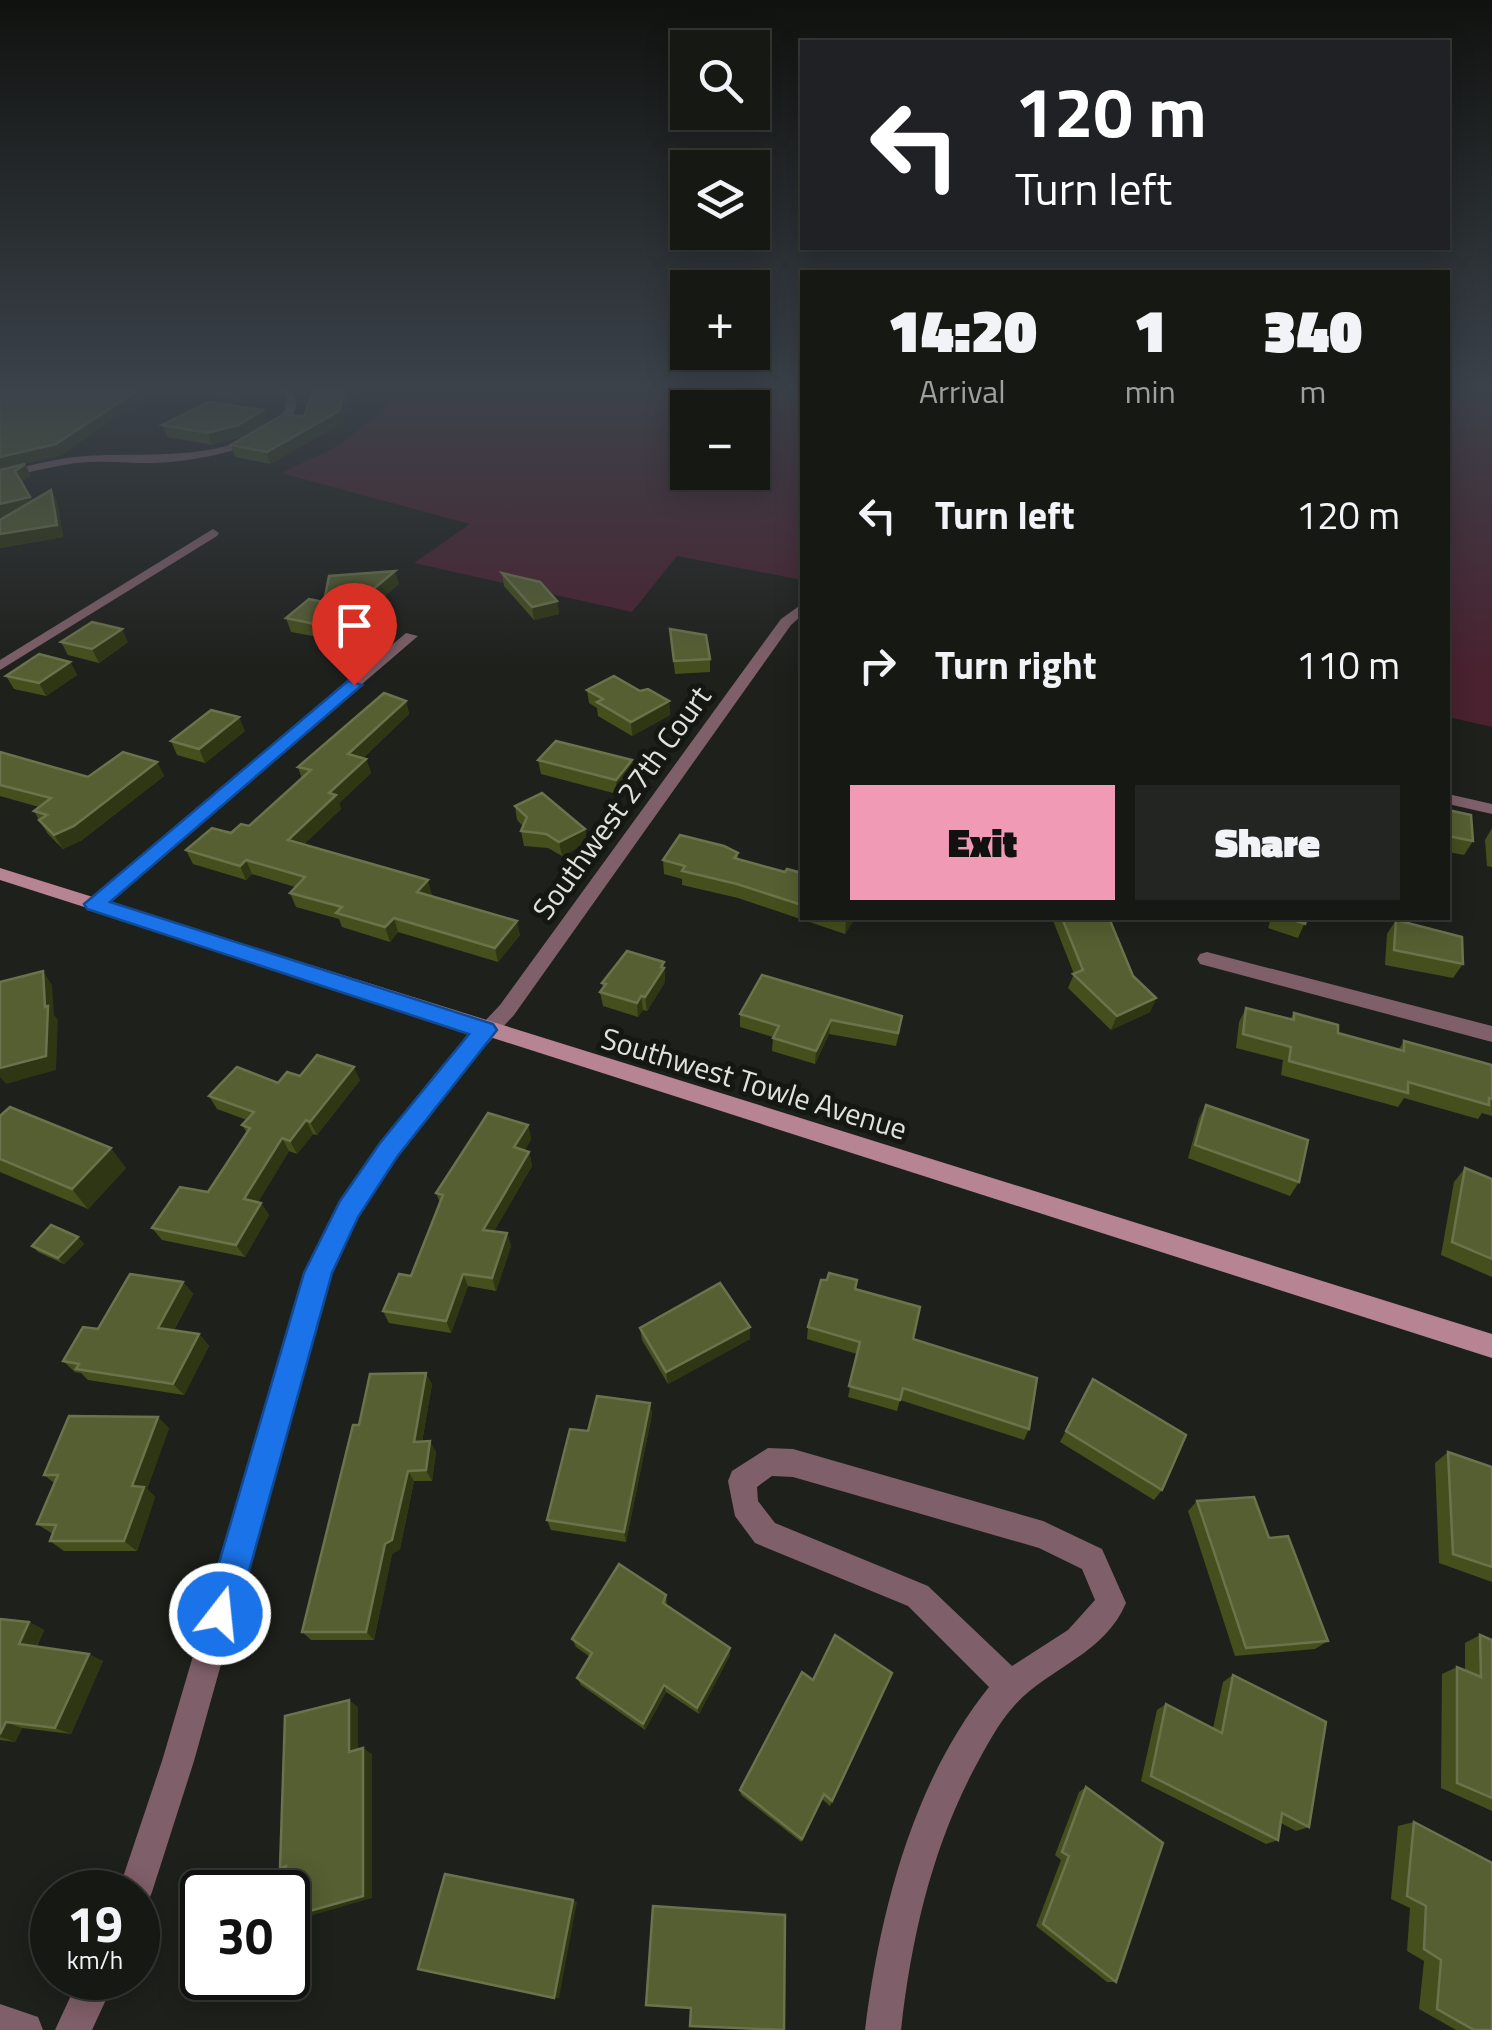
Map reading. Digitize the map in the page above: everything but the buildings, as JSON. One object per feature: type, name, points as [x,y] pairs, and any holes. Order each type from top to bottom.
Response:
[{"type":"main road","name":"Southwest Towle Avenue","points":[[0,874],[1492,1346]]},
{"type":"street","points":[[0,666],[213,532]]},
{"type":"street","name":"Southwest 27th Court","points":[[141,1870],[178,1761],[318,1273],[349,1209],[388,1150],[485,1030],[507,1010],[786,622],[800,610]]},
{"type":"street","points":[[94,904],[411,636]]},
{"type":"street","points":[[1450,799],[1492,808]]},
{"type":"street","points":[[1207,959],[1492,1034]]},
{"type":"street","points":[[883,2030],[888,1972],[905,1900],[950,1779],[1010,1687],[1086,1634],[1111,1603],[1092,1560],[1043,1535],[793,1463],[768,1462],[742,1481],[745,1506],[765,1533],[918,1596],[1010,1687]]},
{"type":"street","points":[[73,2030],[87,2000]]},
{"type":"street","points":[[0,2022],[26,2030]]},
{"type":"shaded area","points":[[310,481],[670,481],[670,490],[770,490],[770,481],[800,481],[800,580],[677,556],[632,612],[414,563],[470,524]]},
{"type":"shaded area","points":[[1450,481],[1492,481],[1492,727],[1450,717]]},
{"type":"route","points":[[220,1614],[318,1273],[349,1209],[388,1150],[485,1030],[94,904],[354,685]]}]
